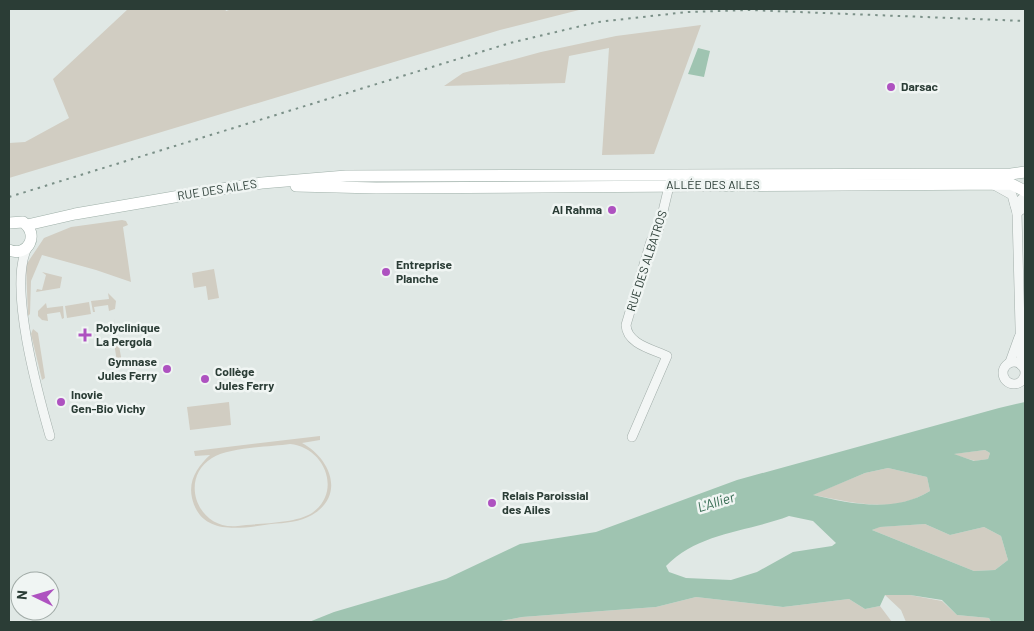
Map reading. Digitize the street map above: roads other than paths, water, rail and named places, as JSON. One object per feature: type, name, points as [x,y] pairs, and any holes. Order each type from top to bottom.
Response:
[{"type":"main road","name":"ALLÉE DES AILES","points":[[399,187],[1011,174],[1025,172]]},
{"type":"main road","name":"RUE DES AILES","points":[[29,229],[75,214],[262,183],[346,176],[410,176]]},
{"type":"main road","name":"ALLÉE DES AILES","points":[[410,176],[1011,184],[1025,190]]},
{"type":"main road","name":"RUE DES AILES","points":[[29,229],[76,219],[262,187],[399,187]]},
{"type":"main road","points":[[9,223],[18,221],[29,229],[31,241],[27,248],[19,252],[10,251]]},
{"type":"street","name":"RUE DES ALBATROS","points":[[632,436],[667,356],[632,339],[626,332],[626,325],[651,241],[659,228],[670,180]]},
{"type":"street","points":[[994,185],[1012,195],[1016,209],[1019,337],[1024,371],[1022,380],[1016,384],[1006,381],[1003,371],[1010,362],[1019,337]]},
{"type":"street","points":[[1016,209],[1025,196]]},
{"type":"street","points":[[1016,209],[1025,207]]},
{"type":"street","points":[[20,281],[21,263],[27,248]]},
{"type":"street","points":[[10,251],[16,264],[20,281],[29,345],[50,436]]},
{"type":"street","points":[[1010,362],[1024,371]]},
{"type":"water","points":[[698,48],[710,51],[704,77],[688,74]]},
{"type":"water","name":"L'Allier","points":[[1025,402],[1025,622],[991,622],[989,618],[957,615],[942,600],[910,595],[885,595],[880,606],[865,609],[849,599],[783,607],[696,597],[656,607],[522,617],[496,622],[309,622],[334,612],[446,579],[520,544],[596,532],[737,480]],"holes":[[[985,450],[990,453],[988,459],[974,461],[954,454]],[[888,468],[927,477],[930,491],[902,502],[873,505],[813,495],[865,473]],[[789,516],[813,521],[836,543],[832,546],[793,552],[757,572],[731,580],[686,578],[669,572],[666,566],[679,555],[708,539]],[[925,524],[950,535],[984,527],[1001,536],[1008,560],[995,570],[974,571],[872,530],[880,527]]]},
{"type":"railway","points":[[9,197],[510,43],[598,22],[687,12],[749,10],[1025,21]]},
{"type":"place","name":"Darsac","points":[[891,87]]},
{"type":"place","name":"Al Rahma","points":[[612,210]]},
{"type":"place","name":"Entreprise Planche","points":[[386,272]]},
{"type":"place","name":"Polyclinique La Pergola","points":[[85,335]]},
{"type":"place","name":"Gymnase Jules Ferry","points":[[167,369]]},
{"type":"place","name":"Collège Jules Ferry","points":[[205,379]]},
{"type":"place","name":"Inovie Gen-Bio Vichy","points":[[61,402]]},
{"type":"place","name":"Relais Paroissial des Ailes","points":[[492,503]]}]
